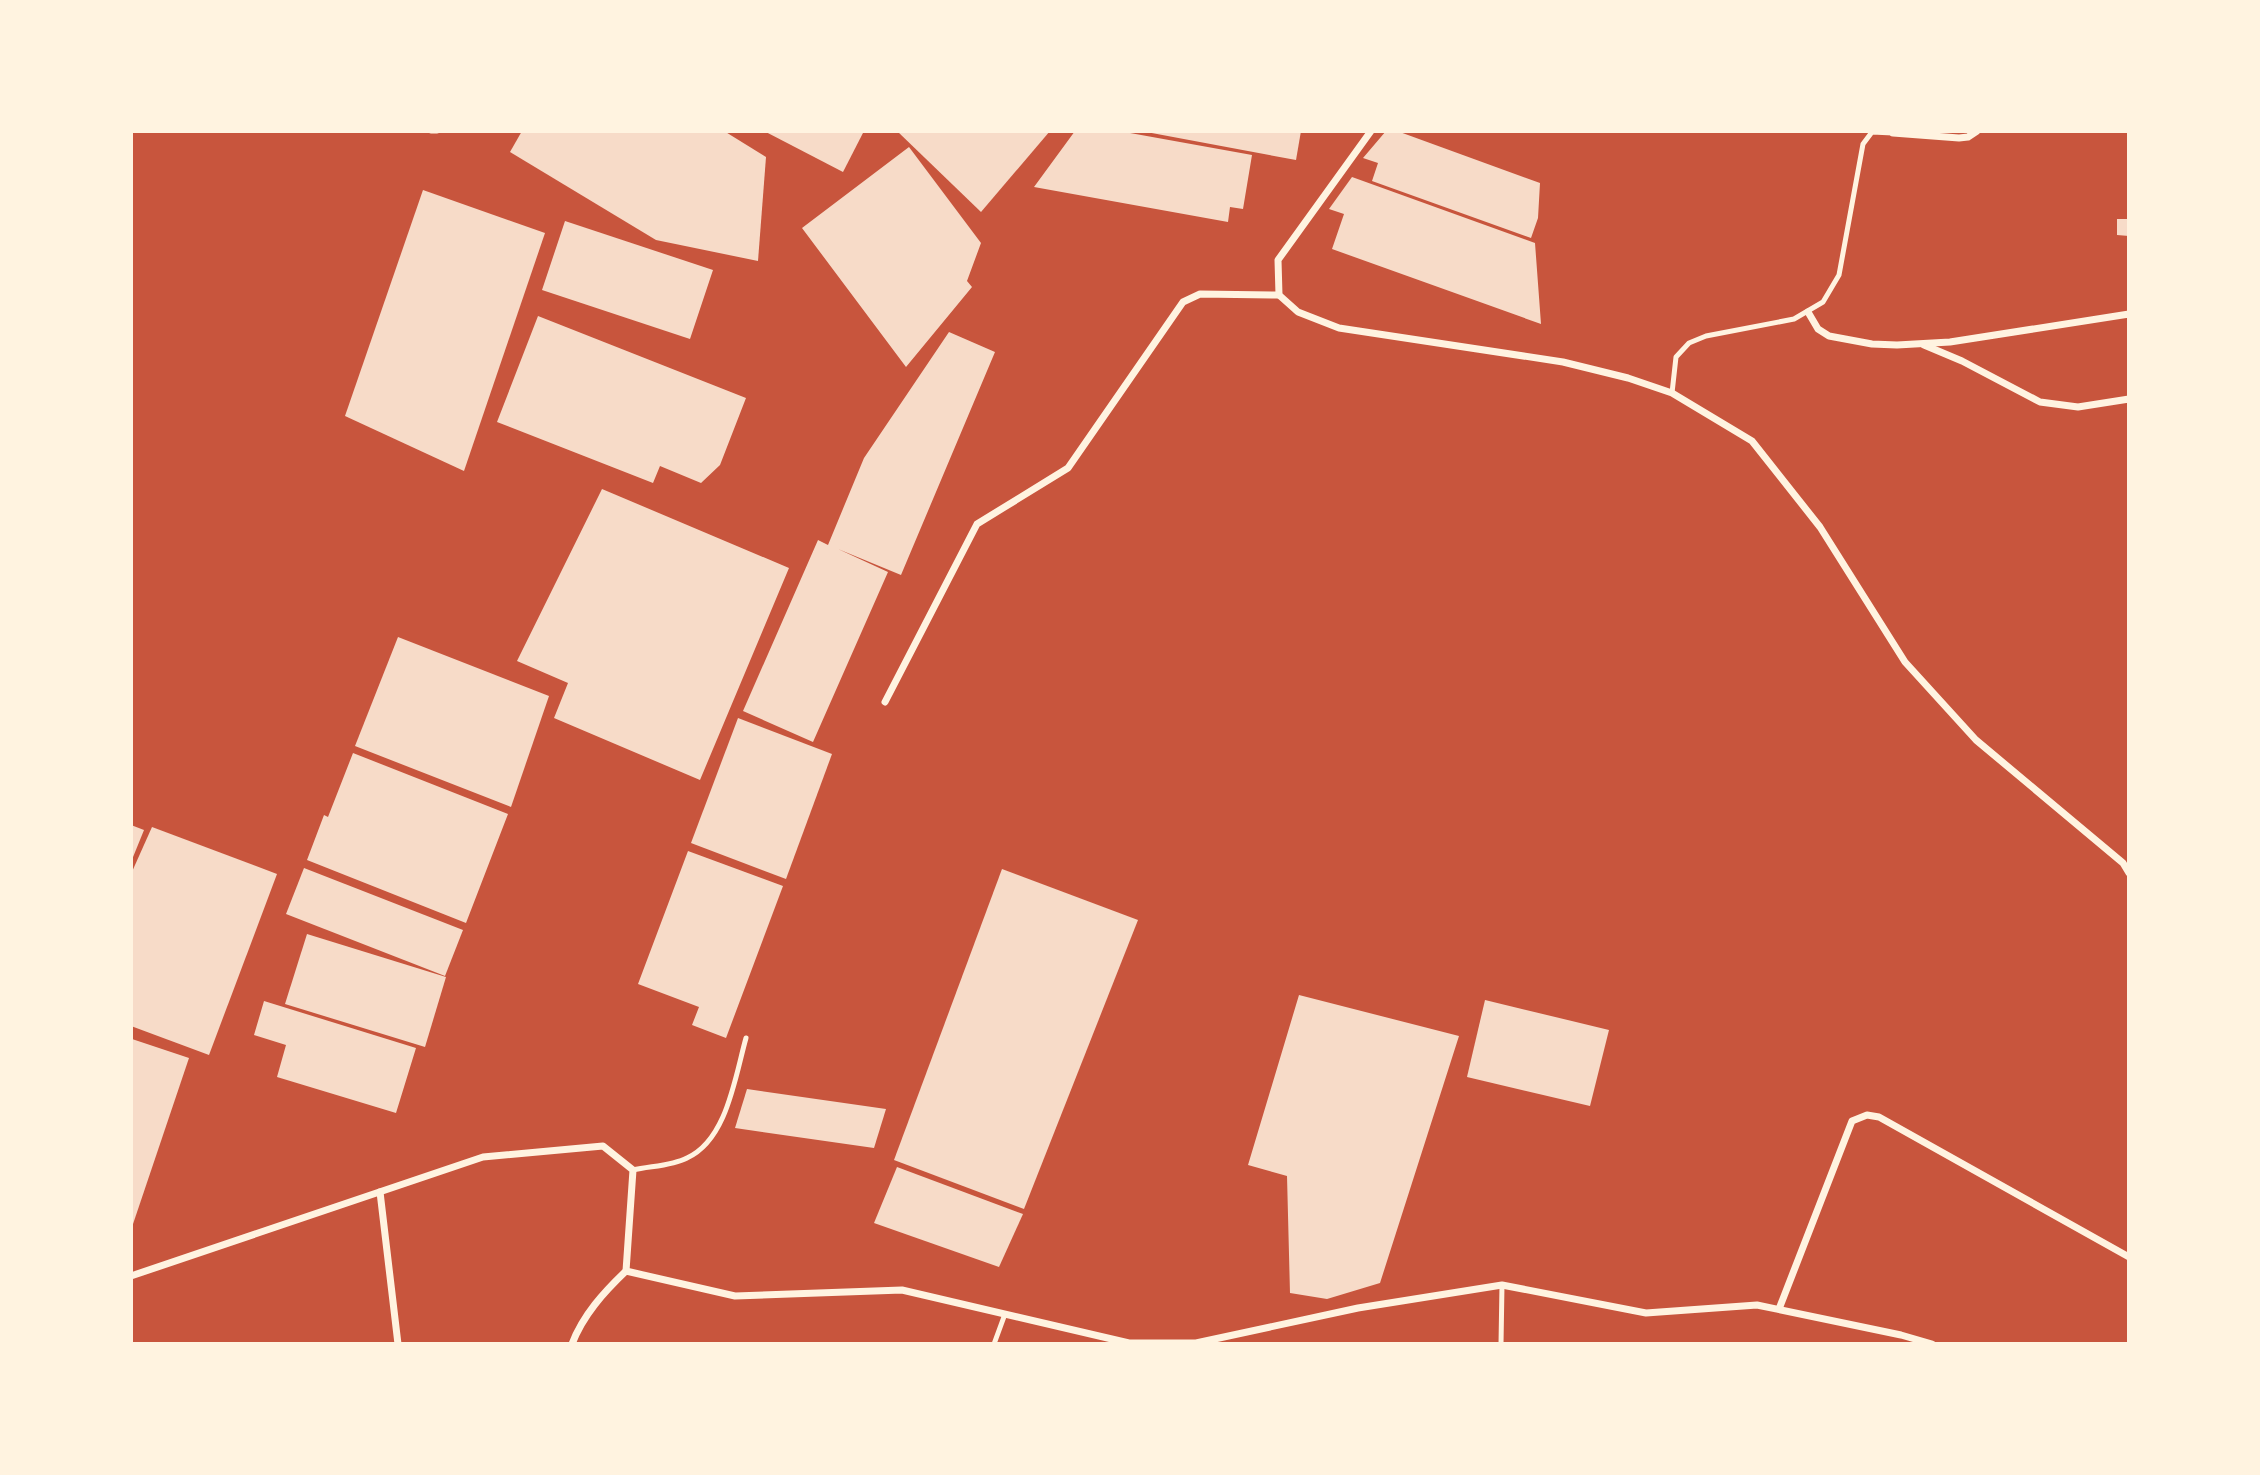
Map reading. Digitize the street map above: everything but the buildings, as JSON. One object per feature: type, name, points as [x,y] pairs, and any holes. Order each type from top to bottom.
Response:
[{"type":"street","points":[[1279,295],[1278,260],[1371,131]]},
{"type":"street","points":[[1893,133],[1959,138],[1968,137],[1977,131]]},
{"type":"street","points":[[885,702],[977,524],[1068,468],[1183,302],[1200,295],[1279,295],[1298,312],[1339,328],[1563,362],[1628,378],[1672,393],[1752,441],[1820,527],[1905,662],[1976,740],[2123,863],[2129,873]]},
{"type":"street","points":[[1808,312],[1818,329],[1829,336],[1871,344],[1922,344],[1978,338],[2129,314]]},
{"type":"street","points":[[1922,344],[1962,361],[2040,402],[2078,407],[2129,399]]},
{"type":"street","points":[[1779,1309],[1852,1121],[1867,1115],[1879,1117],[2129,1257]]},
{"type":"street","points":[[131,1276],[483,1157],[603,1146],[633,1170],[626,1271],[607,1289],[579,1327],[572,1344]]},
{"type":"street","points":[[380,1192],[398,1344]]},
{"type":"street","points":[[626,1271],[735,1296],[902,1290],[1129,1343],[1196,1343],[1358,1308],[1502,1285],[1646,1313],[1757,1305],[1932,1344]]},
{"type":"lane","points":[[1672,393],[1676,356],[1689,343],[1706,336],[1794,319],[1823,302],[1839,275],[1863,144],[1872,132],[1893,133]]},
{"type":"lane","points":[[633,1170],[685,1160],[712,1139],[722,1121],[746,1038]]},
{"type":"lane","points":[[1501,1344],[1502,1285]]},
{"type":"lane","points":[[994,1344],[1005,1314]]}]
